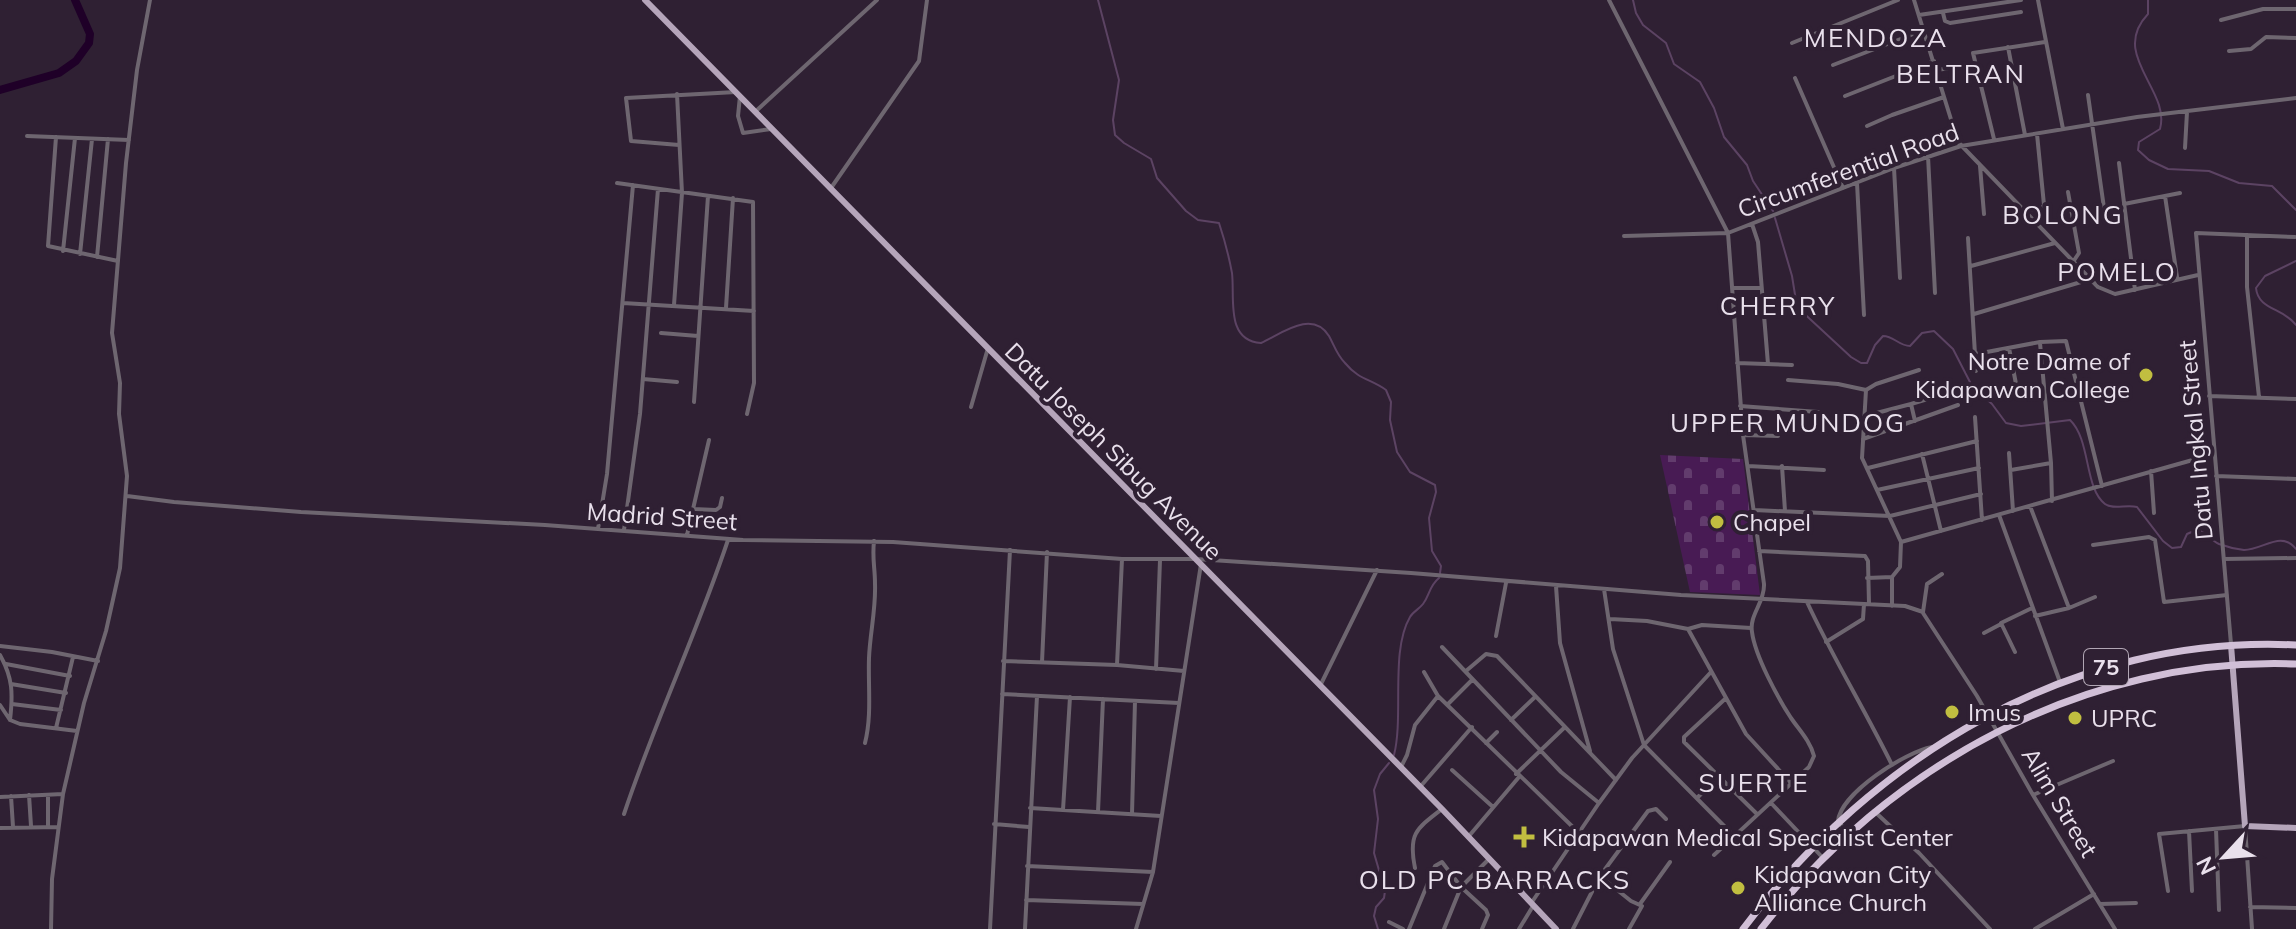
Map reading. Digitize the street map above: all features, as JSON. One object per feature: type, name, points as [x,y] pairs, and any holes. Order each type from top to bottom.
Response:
[{"type":"highway","name":"75","points":[[1743,929],[1838,821],[1884,782],[1934,747],[1989,716],[2060,683],[2158,655],[2231,644],[2296,645]]},
{"type":"highway","name":"75","points":[[1761,929],[1823,858],[1874,811],[1944,760],[1997,731],[2109,686],[2233,664],[2296,664]]},
{"type":"highway","points":[[2104,668],[2109,686]]},
{"type":"main road","name":"Datu Joseph Sibug Avenue","points":[[645,0],[1442,809],[1556,929]]},
{"type":"main road","points":[[2231,644],[2245,826],[2296,828]]},
{"type":"street","points":[[51,929],[51,889],[63,794],[120,568],[127,476],[119,414],[120,383],[113,351],[129,140],[137,70],[150,0]]},
{"type":"street","points":[[756,111],[877,0]]},
{"type":"street","points":[[831,188],[919,61],[927,0]]},
{"type":"street","points":[[1609,0],[1728,233],[1624,236]]},
{"type":"street","points":[[1792,43],[1898,0]]},
{"type":"street","points":[[1914,0],[1954,134],[1961,146],[2073,262],[2107,293],[2115,294],[2198,275]]},
{"type":"street","points":[[1919,15],[2021,0]]},
{"type":"street","points":[[2038,0],[2063,129]]},
{"type":"street","points":[[2221,20],[2263,9],[2296,9]]},
{"type":"street","points":[[1943,12],[1945,21],[1950,23],[2021,12]]},
{"type":"street","points":[[1833,65],[1924,30]]},
{"type":"street","points":[[2229,51],[2254,47],[2266,37],[2296,38]]},
{"type":"street","points":[[1994,139],[1974,64],[1974,52],[2045,42]]},
{"type":"street","points":[[2008,47],[2025,135]]},
{"type":"street","points":[[1845,96],[1934,61]]},
{"type":"street","points":[[1936,70],[1974,64]]},
{"type":"street","points":[[1795,78],[1843,188]]},
{"type":"street","points":[[674,305],[682,193],[677,94]]},
{"type":"street","points":[[680,146],[631,141],[625,101],[627,96],[739,94],[738,116],[743,133],[773,129]]},
{"type":"street","points":[[2088,95],[2104,208]]},
{"type":"street","points":[[1867,126],[1944,97]]},
{"type":"street","name":"Circumferential Road","points":[[1763,598],[1764,584],[1740,406],[1728,233],[1894,168],[1961,146],[2296,98]]},
{"type":"street","points":[[2185,148],[2187,112]]},
{"type":"street","points":[[2024,211],[2044,205],[2037,133]]},
{"type":"street","points":[[27,136],[129,140]]},
{"type":"street","points":[[56,137],[47,243],[51,248],[118,261]]},
{"type":"street","points":[[63,251],[75,138]]},
{"type":"street","points":[[80,254],[92,139]]},
{"type":"street","points":[[97,257],[108,139]]},
{"type":"street","points":[[1928,156],[1935,293]]},
{"type":"street","points":[[2119,163],[2135,290]]},
{"type":"street","points":[[1980,166],[1984,214]]},
{"type":"street","points":[[1894,168],[1900,278]]},
{"type":"street","points":[[617,183],[750,200],[755,206],[754,383],[747,414]]},
{"type":"street","points":[[1857,183],[1864,315]]},
{"type":"street","points":[[598,529],[607,474],[633,185]]},
{"type":"street","points":[[624,530],[643,379],[658,189]]},
{"type":"street","points":[[2068,192],[2079,253],[2073,262]]},
{"type":"street","points":[[2124,204],[2180,193]]},
{"type":"street","points":[[694,402],[708,196]]},
{"type":"street","points":[[2165,196],[2177,278]]},
{"type":"street","points":[[726,308],[733,198]]},
{"type":"street","points":[[1752,223],[1758,242],[1768,364]]},
{"type":"street","name":"Datu Ingkal Street","points":[[2231,644],[2196,233],[2247,235]]},
{"type":"street","points":[[2259,397],[2247,287],[2247,235],[2295,237]]},
{"type":"street","points":[[1968,238],[1976,371]]},
{"type":"street","points":[[1971,266],[2055,243]]},
{"type":"street","points":[[1973,314],[2091,279]]},
{"type":"street","points":[[1732,288],[1762,288]]},
{"type":"street","points":[[623,303],[754,311]]},
{"type":"street","points":[[661,333],[698,336]]},
{"type":"street","points":[[1976,354],[2040,342],[2067,342],[2100,486]]},
{"type":"street","points":[[2040,342],[2052,501]]},
{"type":"street","points":[[971,407],[988,348]]},
{"type":"street","points":[[2009,348],[2017,389]]},
{"type":"street","points":[[1737,363],[1792,365]]},
{"type":"street","points":[[1788,380],[1866,390],[1919,370]]},
{"type":"street","points":[[643,379],[677,382]]},
{"type":"street","points":[[1866,390],[1862,458],[1901,542],[1900,567],[1892,577],[1892,606]]},
{"type":"street","points":[[2209,396],[2296,399]]},
{"type":"street","points":[[1865,416],[1931,398]]},
{"type":"street","points":[[1911,404],[1915,421]]},
{"type":"street","points":[[1863,439],[1958,405]]},
{"type":"street","points":[[1740,406],[1818,412]]},
{"type":"street","points":[[1975,417],[1982,520]]},
{"type":"street","points":[[1743,435],[1778,436]]},
{"type":"street","points":[[687,535],[709,440]]},
{"type":"street","points":[[1868,468],[1977,441]]},
{"type":"street","points":[[2009,453],[2013,511]]},
{"type":"street","points":[[1922,454],[1941,531]]},
{"type":"street","points":[[1901,542],[2214,454]]},
{"type":"street","points":[[2011,470],[2051,463]]},
{"type":"street","points":[[1748,466],[1824,470]]},
{"type":"street","points":[[1782,466],[1785,511]]},
{"type":"street","points":[[1877,490],[1979,468]]},
{"type":"street","points":[[2151,471],[2154,513]]},
{"type":"street","points":[[2216,476],[2296,479]]},
{"type":"street","points":[[1754,510],[1890,516],[1981,494]]},
{"type":"street","name":"Madrid Street","points":[[127,496],[301,512],[624,530],[728,539],[874,541],[1122,559],[1377,570],[1556,586],[1912,607],[1923,612]]},
{"type":"street","points":[[693,509],[716,510],[722,498]]},
{"type":"street","points":[[2030,506],[2069,608]]},
{"type":"street","points":[[1999,515],[2060,683]]},
{"type":"street","points":[[624,814],[658,717],[693,640],[728,539]]},
{"type":"street","points":[[2093,545],[2153,539],[2164,602],[2227,595]]},
{"type":"street","points":[[865,743],[869,726],[868,690],[875,580],[871,560],[874,541]]},
{"type":"street","points":[[990,929],[1010,550]]},
{"type":"street","points":[[1759,551],[1865,556],[1868,561],[1864,617],[1826,642]]},
{"type":"street","points":[[1042,662],[1047,552]]},
{"type":"street","points":[[2224,559],[2296,558]]},
{"type":"street","points":[[1117,665],[1122,559]]},
{"type":"street","points":[[1156,669],[1160,560]]},
{"type":"street","points":[[1136,929],[1153,872],[1198,562]]},
{"type":"street","points":[[1320,686],[1377,570]]},
{"type":"street","points":[[1923,612],[1927,584],[1942,574]]},
{"type":"street","points":[[1867,578],[1892,577]]},
{"type":"street","points":[[1496,636],[1506,582]]},
{"type":"street","points":[[1556,586],[1560,643],[1591,754]]},
{"type":"street","points":[[1604,589],[1615,657],[1644,745],[1735,837]]},
{"type":"street","points":[[2035,616],[2069,608],[2095,597]]},
{"type":"street","points":[[1714,855],[1812,762],[1813,750],[1780,699],[1756,647],[1751,628],[1763,598]]},
{"type":"street","points":[[1807,602],[1892,765]]},
{"type":"street","points":[[1984,633],[2032,608]]},
{"type":"street","name":"Alim Street","points":[[1923,612],[1989,716],[2115,929]]},
{"type":"street","points":[[1610,619],[1647,621],[1688,629],[1702,625],[1751,628]]},
{"type":"street","points":[[2001,624],[2015,652]]},
{"type":"street","points":[[1688,629],[1750,740],[1791,784]]},
{"type":"street","points":[[0,646],[98,661]]},
{"type":"street","points":[[1442,647],[1541,751],[1599,803]]},
{"type":"street","points":[[1465,671],[1486,654],[1494,654],[1616,780]]},
{"type":"street","points":[[0,655],[6,664],[11,684],[10,720]]},
{"type":"street","points":[[56,728],[74,656]]},
{"type":"street","points":[[1003,661],[1184,671]]},
{"type":"street","points":[[6,664],[70,676]]},
{"type":"street","points":[[1424,672],[1438,696],[1579,833]]},
{"type":"street","points":[[1519,929],[1616,780],[1711,672]]},
{"type":"street","points":[[1448,704],[1472,680]]},
{"type":"street","points":[[11,684],[66,693]]},
{"type":"street","points":[[1002,694],[1179,703]]},
{"type":"street","points":[[1025,929],[1037,696]]},
{"type":"street","points":[[1400,767],[1415,725],[1438,696]]},
{"type":"street","points":[[1063,810],[1070,697]]},
{"type":"street","points":[[1511,720],[1535,697]]},
{"type":"street","points":[[1098,812],[1103,699]]},
{"type":"street","points":[[1725,699],[1684,737],[1684,742],[1757,814]]},
{"type":"street","points":[[1132,814],[1135,701]]},
{"type":"street","points":[[12,704],[61,710]]},
{"type":"street","points":[[0,705],[10,720],[77,731]]},
{"type":"street","points":[[1420,787],[1472,727]]},
{"type":"street","points":[[1469,837],[1518,776],[1565,727]]},
{"type":"street","points":[[1486,743],[1497,732]]},
{"type":"street","points":[[1848,834],[1838,821],[1846,801],[1892,765],[1920,750],[1934,747]]},
{"type":"street","points":[[2033,795],[2113,761]]},
{"type":"street","points":[[1452,770],[1493,807]]},
{"type":"street","points":[[1698,797],[1719,776]]},
{"type":"street","points":[[0,797],[63,794]]},
{"type":"street","points":[[29,795],[31,826]]},
{"type":"street","points":[[48,795],[48,826]]},
{"type":"street","points":[[11,796],[13,827]]},
{"type":"street","points":[[1771,803],[1823,858]]},
{"type":"street","points":[[1030,808],[1161,816]]},
{"type":"street","points":[[1415,868],[1411,850],[1413,836],[1442,809]]},
{"type":"street","points":[[1573,929],[1600,876],[1648,811],[1656,809],[1666,819]]},
{"type":"street","points":[[1874,811],[1919,853],[1990,929]]},
{"type":"street","points":[[994,824],[1029,827]]},
{"type":"street","points":[[2168,891],[2159,834],[2245,826],[2252,929]]},
{"type":"street","points":[[0,828],[58,827]]},
{"type":"street","points":[[2216,829],[2219,910]]},
{"type":"street","points":[[2189,831],[2192,891]]},
{"type":"street","points":[[1444,929],[1461,887],[1489,859]]},
{"type":"street","points":[[1640,904],[1670,862]]},
{"type":"street","points":[[1409,929],[1437,863],[1445,863],[1461,887],[1486,910],[1488,915],[1482,929]]},
{"type":"street","points":[[1027,866],[1153,872]]},
{"type":"street","points":[[1600,876],[1631,901],[1640,904]]},
{"type":"street","points":[[2035,929],[2094,894]]},
{"type":"street","points":[[1026,900],[1143,904]]},
{"type":"street","points":[[2100,904],[2136,903]]},
{"type":"street","points":[[1629,929],[1642,910],[1640,904]]},
{"type":"street","points":[[2250,907],[2296,908]]},
{"type":"street","points":[[1389,922],[1403,929]]},
{"type":"green space","points":[[1660,455],[1743,459],[1760,595],[1690,592]]},
{"type":"waterway","points":[[0,90],[59,73],[76,61],[89,43],[90,34],[75,0]]},
{"type":"waterway","points":[[1098,0],[1119,80],[1113,120],[1115,135],[1151,159],[1157,178],[1186,211],[1198,220],[1219,223],[1232,273],[1234,316],[1242,335],[1261,343],[1296,326],[1314,324],[1329,336],[1350,369],[1386,390],[1391,402],[1390,420],[1397,452],[1410,472],[1435,485],[1429,518],[1432,551],[1441,566],[1440,573]]},
{"type":"waterway","points":[[1633,0],[1643,25],[1666,43],[1674,64],[1700,82],[1714,108],[1724,137],[1747,165],[1753,181],[1773,211]]},
{"type":"waterway","points":[[2148,0],[2148,14],[2138,29],[2135,44],[2161,115],[2160,129],[2139,142],[2138,150],[2149,160],[2168,169],[2209,171],[2239,183],[2272,186],[2296,210]]},
{"type":"waterway","points":[[1775,218],[1792,276],[1797,307],[1851,357],[1867,363],[1883,336],[1910,346],[1922,333],[1934,331],[1953,349],[1972,386],[1992,404],[2006,423],[2021,426],[2070,420],[2081,439],[2098,497],[2108,506],[2137,507],[2172,548],[2181,547],[2187,534],[2197,531],[2219,544],[2238,549],[2251,549],[2278,541],[2284,541],[2296,549]]},
{"type":"waterway","points":[[2296,261],[2265,276],[2256,288],[2261,301],[2296,325]]},
{"type":"waterway","points":[[1394,755],[1400,647],[1404,631],[1410,617],[1423,604],[1439,578]]},
{"type":"waterway","points":[[1378,929],[1374,916],[1385,891],[1374,853],[1378,819],[1374,790],[1380,774],[1389,763]]},
{"type":"place","name":"Notre Dame of Kidapawan College","points":[[2146,375]]},
{"type":"place","name":"Chapel","points":[[1717,522]]},
{"type":"place","name":"Imus","points":[[1952,712]]},
{"type":"place","name":"UPRC","points":[[2075,718]]},
{"type":"place","name":"Kidapawan Medical Specialist Center","points":[[1524,837]]},
{"type":"place","name":"Kidapawan City Alliance Church","points":[[1738,888]]},
{"type":"district","name":"MENDOZA","points":[[1876,37]]},
{"type":"district","name":"BELTRAN","points":[[1961,73]]},
{"type":"district","name":"BOLONG","points":[[2063,214]]},
{"type":"district","name":"POMELO","points":[[2117,271]]},
{"type":"district","name":"CHERRY","points":[[1778,305]]},
{"type":"district","name":"UPPER MUNDOG","points":[[1788,422]]},
{"type":"district","name":"SUERTE","points":[[1754,782]]},
{"type":"district","name":"OLD PC BARRACKS","points":[[1495,879]]}]
